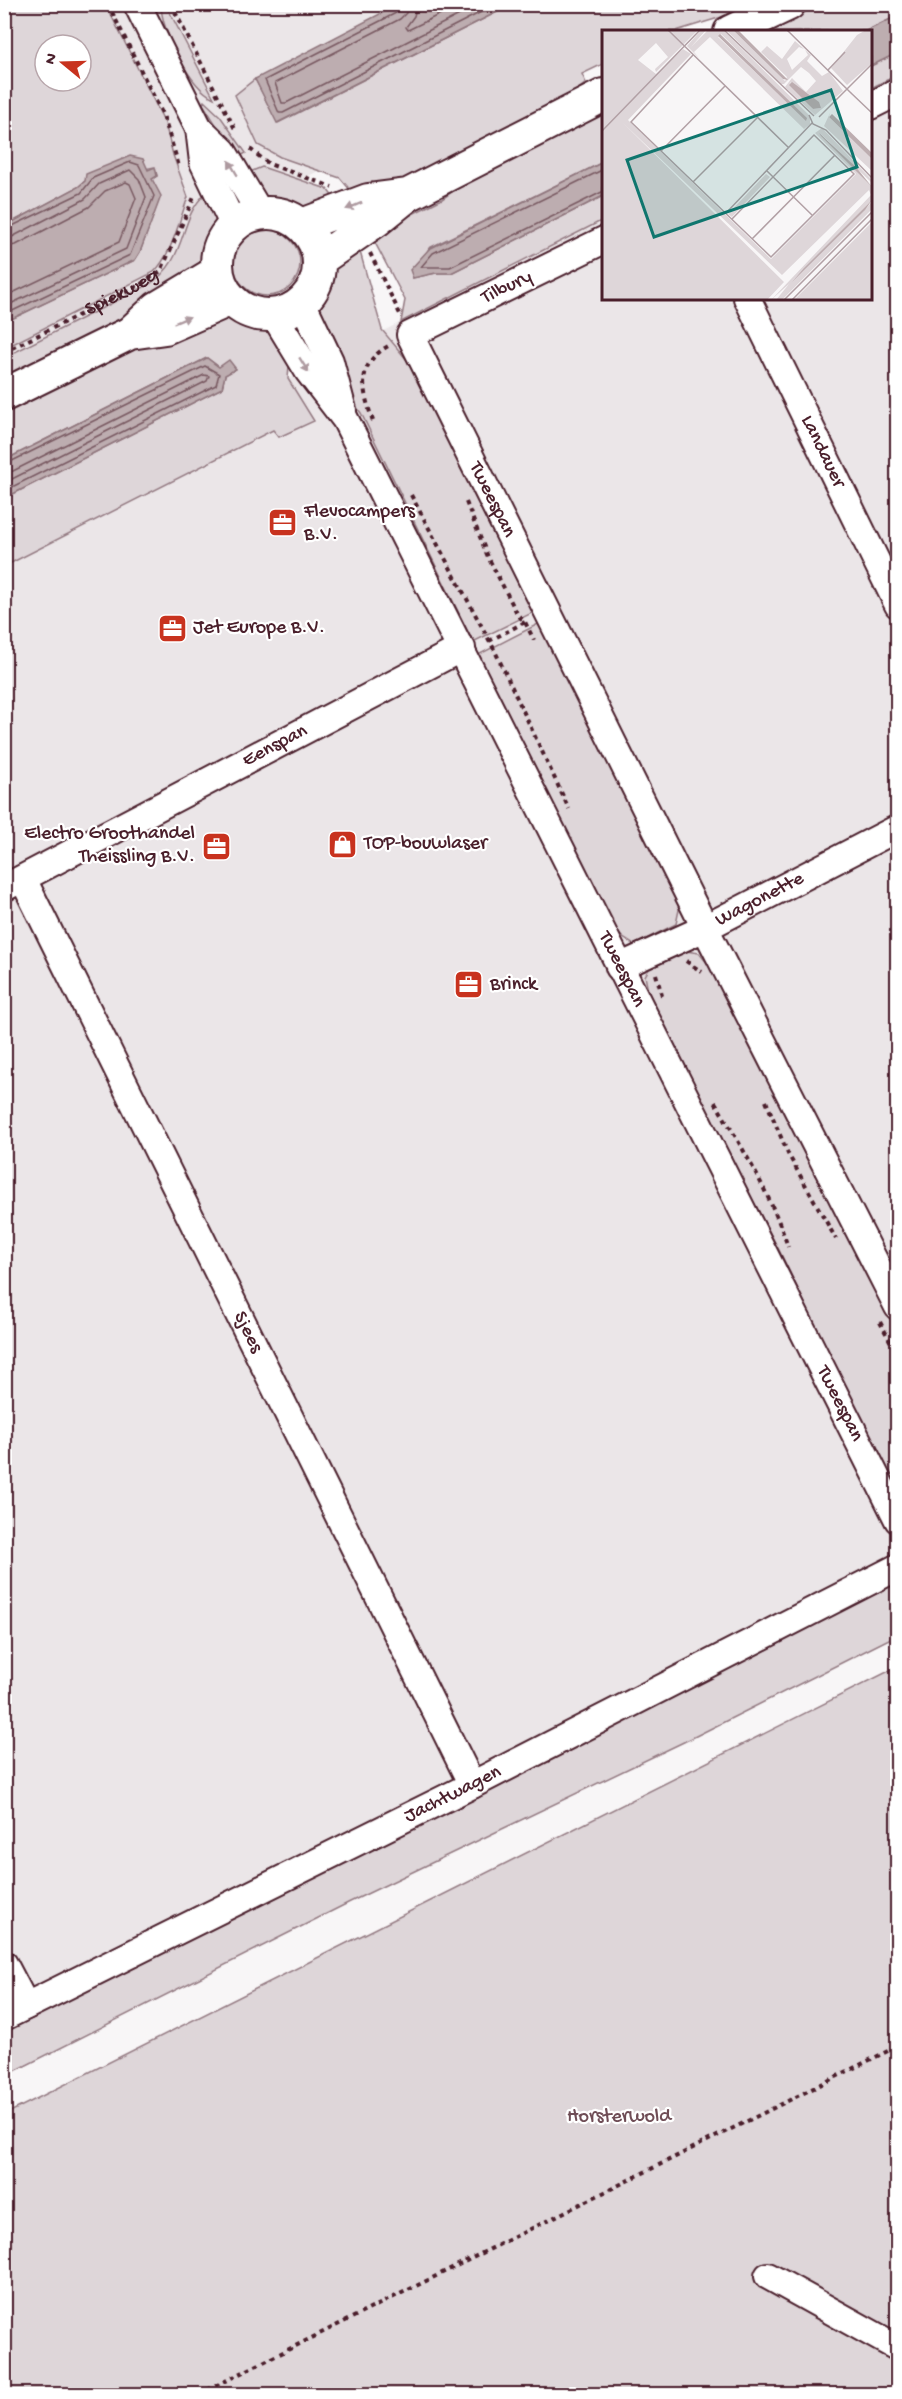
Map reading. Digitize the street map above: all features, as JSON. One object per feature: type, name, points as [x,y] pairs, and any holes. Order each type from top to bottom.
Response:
[{"type":"main road","points":[[734,30],[778,8]]},
{"type":"main road","points":[[319,260],[377,220],[408,195],[602,96]]},
{"type":"main road","points":[[302,225],[368,200],[408,195]]},
{"type":"main road","points":[[275,213],[289,217],[302,225],[314,241],[319,260],[318,275],[312,290],[302,302],[289,311],[274,315],[258,314],[243,309],[224,286],[218,255],[223,239],[247,219],[275,213]]},
{"type":"main road","name":"Spiekweg","points":[[4,395],[130,333],[165,327],[224,286]]},
{"type":"street","points":[[117,6],[199,128],[208,185],[247,219]]},
{"type":"street","points":[[872,105],[897,92]]},
{"type":"street","name":"Tilbury","points":[[404,345],[602,241]]},
{"type":"street","name":"Landauer","points":[[748,300],[897,605]]},
{"type":"street","name":"Tweespan","points":[[302,302],[330,361],[345,419]]},
{"type":"street","name":"Tweespan","points":[[274,315],[308,372],[345,419],[462,648],[619,968],[897,1520]]},
{"type":"street","name":"Tweespan","points":[[404,345],[548,610],[705,928],[887,1311]]},
{"type":"street","name":"Eenspan","points":[[14,883],[462,648]]},
{"type":"street","name":"Wagonette","points":[[619,968],[705,928],[897,828]]},
{"type":"street","name":"Sjees","points":[[14,883],[472,1785]]},
{"type":"street","name":"Jachtwagen","points":[[15,2012],[472,1785],[897,1567]]},
{"type":"street","points":[[4,1964],[15,2012]]},
{"type":"street","points":[[768,2276],[897,2348]]},
{"type":"path","points":[[171,4],[225,112]]},
{"type":"path","points":[[117,6],[163,115],[180,167]]},
{"type":"path","points":[[208,185],[262,160]]},
{"type":"path","name":"Spiekweg","points":[[4,352],[136,287],[161,271],[208,185]]},
{"type":"path","points":[[375,424],[364,393],[364,375],[376,352],[394,344],[404,345]]},
{"type":"path","points":[[407,489],[458,579],[488,642],[495,651],[573,818]]},
{"type":"path","points":[[464,497],[488,557],[538,648]]},
{"type":"path","points":[[462,648],[488,642],[548,610]]},
{"type":"path","points":[[660,950],[708,975]]},
{"type":"path","points":[[660,950],[664,1001]]},
{"type":"path","points":[[763,1094],[788,1154],[839,1244]]},
{"type":"path","points":[[714,1098],[777,1214],[791,1256]]},
{"type":"path","points":[[887,1311],[897,1356]]},
{"type":"path","points":[[199,2394],[897,2046]]},
{"type":"shaded area","points":[[5,5],[637,5],[276,193],[207,225],[179,275],[5,365]]},
{"type":"shaded area","points":[[897,75],[897,1582],[5,2028],[5,519],[254,396],[279,437],[313,421],[288,379],[602,221],[602,300],[872,300],[872,88]]},
{"type":"green space","points":[[5,5],[106,5],[165,123],[173,155],[188,197],[166,256],[154,272],[5,348],[5,322],[135,260],[140,252],[160,197],[152,179],[157,176],[154,167],[85,181],[5,226]]},
{"type":"green space","points":[[161,5],[166,5],[214,98],[196,83],[178,57],[166,29]]},
{"type":"green space","points":[[511,5],[761,5],[679,30],[602,30],[602,64],[582,74],[586,83],[550,111],[358,199],[340,178],[280,157],[258,145],[235,95],[255,79],[278,123]]},
{"type":"green space","points":[[819,5],[897,5],[897,16],[868,30],[768,30]]},
{"type":"green space","points":[[897,53],[897,75],[872,88],[872,65]]},
{"type":"green space","points":[[204,101],[220,116],[246,153],[237,158],[203,104]]},
{"type":"green space","points":[[602,110],[602,162],[429,248],[413,278],[436,273],[451,273],[602,197],[602,221],[401,322],[405,300],[371,235],[442,199],[492,163]]},
{"type":"green space","points":[[262,167],[327,189],[340,206],[303,213],[278,204],[263,194],[245,174]]},
{"type":"green space","points":[[205,194],[217,208],[215,227],[203,262],[192,278],[5,386],[5,357],[148,285],[161,275],[177,252],[196,204]]},
{"type":"green space","points":[[267,230],[280,233],[290,240],[297,250],[300,263],[297,276],[290,286],[280,293],[267,296],[254,293],[244,286],[237,276],[234,263],[237,250],[244,240],[254,233]]},
{"type":"green space","points":[[357,241],[382,330],[412,366],[536,611],[473,642],[361,413],[323,361],[318,320],[320,294],[332,264]]},
{"type":"green space","points":[[227,313],[262,327],[277,337],[290,351],[288,379],[314,421],[279,437],[273,430],[5,566],[5,498],[222,388],[225,375],[235,369],[219,367],[207,358],[5,460],[5,407],[203,317]]},
{"type":"green space","points":[[542,622],[680,905],[676,924],[634,945],[623,938],[610,924],[478,655]]},
{"type":"green space","points":[[686,951],[699,953],[716,974],[897,1332],[897,1493],[779,1250],[688,1077],[648,991],[645,976],[649,969]]},
{"type":"green space","points":[[897,1583],[897,1635],[692,1738],[350,1902],[5,2076],[4,2031]]},
{"type":"green space","name":"Horsterwold","points":[[897,1667],[897,2394],[5,2394],[4,2115]]},
{"type":"water","points":[[399,4],[511,5],[277,123],[255,79]]},
{"type":"water","points":[[897,16],[897,53],[872,66],[872,30],[868,30]]},
{"type":"water","points":[[130,156],[143,159],[148,170],[155,167],[157,176],[152,179],[161,196],[135,260],[5,322],[5,226],[78,187],[85,181],[86,174]]},
{"type":"water","points":[[602,162],[602,197],[451,273],[436,273],[413,278],[410,270],[429,249]]},
{"type":"water","points":[[207,358],[219,367],[229,360],[236,369],[225,375],[222,388],[5,498],[5,460]]},
{"type":"place","name":"Flevocampers B.V.","points":[[283,523]]},
{"type":"place","name":"Jet Europe B.V.","points":[[172,628]]},
{"type":"place","name":"TOP-bouwlaser","points":[[343,844]]},
{"type":"place","name":"Electro Groothandel Theissling B.V.","points":[[216,846]]},
{"type":"place","name":"Brinck","points":[[469,985]]}]
